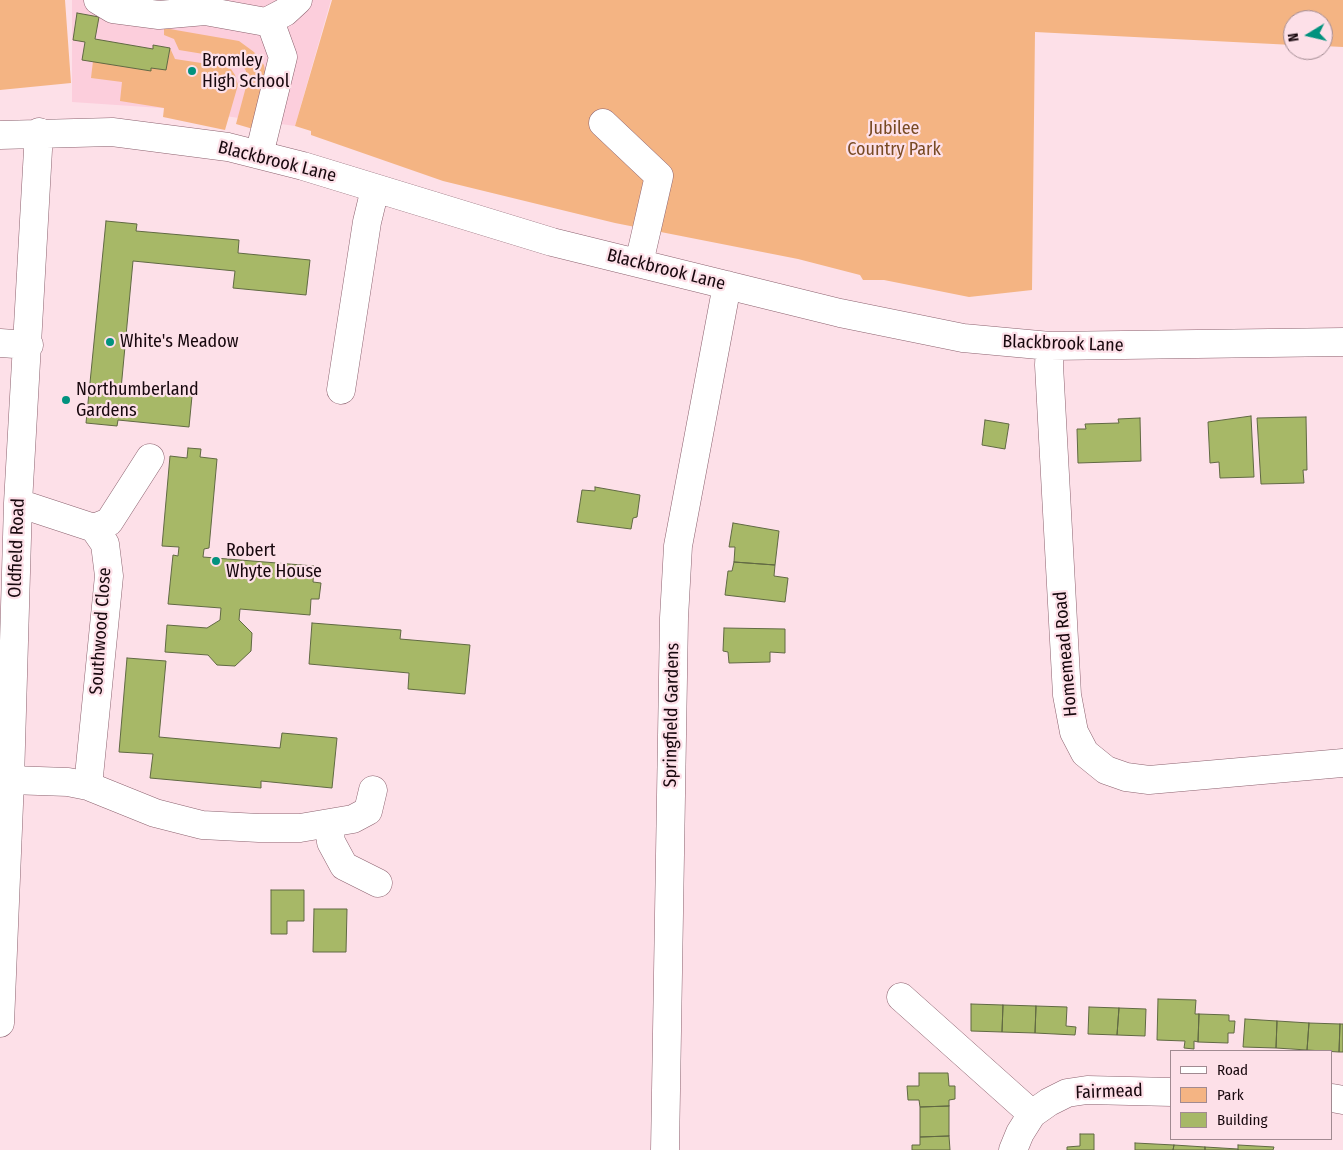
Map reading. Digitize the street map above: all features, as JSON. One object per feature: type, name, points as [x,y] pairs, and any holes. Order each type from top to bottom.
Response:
[{"type":"street","points":[[98,0],[114,9],[159,15],[203,5],[270,21],[285,12],[298,0]]},
{"type":"street","points":[[259,155],[283,56],[270,21]]},
{"type":"street","points":[[604,124],[659,176],[639,263]]},
{"type":"street","name":"Blackbrook Lane","points":[[0,135],[39,132],[112,132],[228,147],[499,227],[727,285],[944,335],[1024,345],[1050,346],[1343,342]]},
{"type":"street","name":"Oldfield Road","points":[[0,1023],[10,780],[6,698],[29,344],[39,132]]},
{"type":"street","points":[[341,390],[367,222],[375,189]]},
{"type":"street","name":"Springfield Gardens","points":[[665,1150],[674,618],[678,546],[727,285]]},
{"type":"street","points":[[0,343],[29,344]]},
{"type":"street","name":"Homemead Road","points":[[1050,346],[1050,394],[1067,695],[1074,732],[1084,752],[1106,770],[1126,777],[1149,780],[1343,763]]},
{"type":"street","points":[[18,502],[94,528],[109,522],[150,458]]},
{"type":"street","name":"Southwood Close","points":[[88,786],[109,576],[105,544],[94,528]]},
{"type":"street","points":[[10,780],[68,782],[88,786],[154,813],[202,825],[267,828],[329,824],[353,819],[368,811],[373,790]]},
{"type":"street","points":[[329,824],[331,842],[344,866],[378,883]]},
{"type":"street","points":[[901,997],[1032,1114]]},
{"type":"street","name":"Fairmead","points":[[1013,1150],[1020,1132],[1032,1114],[1049,1102],[1067,1093],[1087,1090],[1170,1092]]},
{"type":"shaded area","name":"Bromley High School","points":[[72,0],[331,0],[295,126],[176,109],[72,102]]},
{"type":"green space","points":[[0,0],[65,0],[71,83],[0,90]]},
{"type":"green space","name":"Jubilee Country Park","points":[[332,0],[1343,0],[1343,47],[1333,46],[1333,10],[1283,10],[1283,44],[1035,32],[1032,290],[969,297],[884,280],[863,280],[860,275],[798,259],[615,223],[443,181],[311,135],[311,131],[295,126]]},
{"type":"green space","points":[[164,28],[239,41],[254,52],[264,65],[266,78],[253,129],[236,124],[247,83],[246,71],[242,64],[234,59],[179,50],[174,39],[164,35]]},
{"type":"green space","points":[[170,48],[175,59],[231,69],[238,85],[225,130],[163,117],[164,108],[120,101],[122,82],[91,78],[93,61],[150,71],[151,68],[166,70]]},
{"type":"building","points":[[77,13],[99,17],[95,39],[153,49],[153,45],[170,48],[166,70],[151,68],[151,71],[82,60],[85,42],[73,40]]},
{"type":"building","name":"White's Meadow","points":[[106,221],[137,224],[136,231],[239,240],[238,253],[310,260],[306,295],[233,288],[235,271],[133,261],[121,389],[192,396],[189,427],[118,420],[117,426],[86,423]]},
{"type":"building","points":[[1251,416],[1254,477],[1220,478],[1219,462],[1210,463],[1208,422]]},
{"type":"building","points":[[1306,417],[1307,470],[1303,470],[1304,483],[1261,484],[1257,418]]},
{"type":"building","points":[[1140,418],[1141,461],[1078,463],[1077,429],[1086,429],[1085,424],[1119,423],[1118,419]]},
{"type":"building","points":[[985,420],[1009,424],[1005,449],[982,445]]},
{"type":"building","name":"Robert Whyte House","points":[[188,448],[201,449],[200,457],[217,459],[209,548],[204,549],[203,557],[314,566],[313,582],[321,583],[319,599],[311,599],[310,615],[240,609],[239,620],[252,633],[251,651],[235,666],[217,665],[208,655],[165,652],[167,625],[207,628],[220,620],[221,608],[168,604],[173,555],[178,556],[179,547],[162,546],[170,456],[187,458]]},
{"type":"building","points":[[595,487],[640,495],[637,517],[633,518],[631,529],[577,522],[582,490],[595,491]]},
{"type":"building","points":[[733,523],[779,531],[775,565],[734,562],[735,547],[729,547]]},
{"type":"building","points":[[734,562],[775,565],[774,576],[788,578],[785,602],[725,595],[728,571],[732,571]]},
{"type":"building","points":[[312,623],[401,630],[400,639],[470,645],[465,694],[408,689],[409,673],[309,664]]},
{"type":"building","points":[[724,628],[785,629],[785,653],[770,652],[770,662],[729,663],[728,652],[723,651]]},
{"type":"building","points":[[127,658],[166,661],[159,737],[280,748],[282,733],[337,738],[332,788],[261,781],[261,788],[150,778],[153,754],[119,752]]},
{"type":"building","points":[[271,890],[304,890],[304,921],[287,921],[287,934],[271,934]]},
{"type":"building","points":[[314,909],[347,909],[346,952],[313,952]]},
{"type":"building","points":[[1158,999],[1196,1000],[1195,1014],[1199,1014],[1198,1042],[1194,1041],[1194,1049],[1184,1048],[1185,1041],[1157,1040]]},
{"type":"building","points":[[971,1004],[1003,1005],[1002,1032],[971,1031]]},
{"type":"building","points":[[1003,1005],[1036,1006],[1035,1033],[1002,1032]]},
{"type":"building","points":[[1036,1006],[1067,1007],[1066,1026],[1076,1027],[1075,1035],[1035,1033]]},
{"type":"building","points":[[1089,1007],[1119,1008],[1117,1035],[1088,1034]]},
{"type":"building","points":[[1119,1008],[1146,1009],[1145,1036],[1117,1035]]},
{"type":"building","points":[[1199,1014],[1229,1015],[1229,1021],[1235,1021],[1234,1033],[1228,1033],[1228,1043],[1198,1042]]},
{"type":"building","points":[[1245,1019],[1277,1021],[1276,1048],[1243,1047]]},
{"type":"building","points":[[1277,1021],[1309,1023],[1307,1050],[1276,1048]]},
{"type":"building","points":[[1309,1023],[1340,1024],[1339,1052],[1333,1052],[1333,1050],[1307,1050]]},
{"type":"building","points":[[1340,1024],[1343,1024],[1343,1052],[1339,1052]]},
{"type":"building","points":[[919,1073],[948,1073],[949,1086],[955,1086],[955,1099],[949,1100],[949,1106],[920,1107],[919,1100],[908,1100],[907,1086],[919,1086]]},
{"type":"building","points":[[949,1106],[949,1136],[920,1137],[920,1107]]},
{"type":"building","points":[[1080,1134],[1094,1134],[1094,1150],[1067,1150],[1067,1147],[1080,1146]]},
{"type":"building","points":[[949,1136],[950,1150],[912,1150],[912,1145],[920,1145],[920,1137]]},
{"type":"building","points":[[1135,1143],[1174,1145],[1173,1150],[1135,1150]]},
{"type":"building","points":[[1174,1145],[1205,1147],[1205,1150],[1173,1150]]},
{"type":"building","points":[[1238,1145],[1274,1147],[1273,1150],[1238,1150]]},
{"type":"building","points":[[1205,1147],[1238,1149],[1238,1150],[1205,1150]]},
{"type":"place","name":"Bromley High School","points":[[192,71]]},
{"type":"place","name":"White's Meadow","points":[[110,342]]},
{"type":"place","name":"Northumberland Gardens","points":[[66,400]]},
{"type":"place","name":"Robert Whyte House","points":[[216,561]]}]
